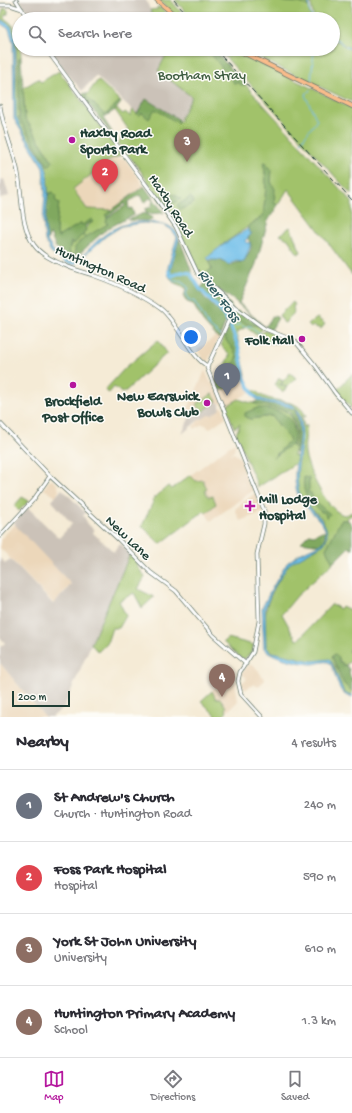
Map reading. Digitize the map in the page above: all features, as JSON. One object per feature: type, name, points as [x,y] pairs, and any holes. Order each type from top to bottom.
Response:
[{"type":"main road","points":[[157,0],[170,12]]},
{"type":"main road","points":[[250,56],[352,106]]},
{"type":"street","points":[[2,5],[10,3],[16,4],[16,0]]},
{"type":"street","points":[[16,0],[22,10]]},
{"type":"street","points":[[10,3],[22,10]]},
{"type":"street","name":"Haxby Road","points":[[51,56],[176,227],[198,274],[236,307],[265,329],[280,334],[297,343],[316,365],[335,394],[352,413]]},
{"type":"street","name":"Huntington Road","points":[[0,106],[4,128],[19,174],[28,232],[36,247],[64,266],[97,277],[147,300],[160,308],[207,365],[264,510],[264,524],[257,554],[259,621],[253,652],[239,674],[239,688],[243,697],[262,717]]},
{"type":"street","points":[[207,365],[230,316],[236,307]]},
{"type":"street","name":"New Lane","points":[[0,423],[50,476],[150,572],[176,591],[213,635],[246,664]]},
{"type":"street","points":[[0,536],[34,499],[50,476]]},
{"type":"shaded area","points":[[20,0],[146,0],[151,12],[28,12]]},
{"type":"shaded area","points":[[54,56],[166,56],[158,71],[193,97],[179,120],[146,99],[137,114],[96,76],[82,91]]},
{"type":"shaded area","points":[[59,71],[117,148],[120,156],[113,159],[125,159],[144,186],[97,221],[66,193],[50,193],[50,179],[24,95],[23,88],[38,79],[41,82]]},
{"type":"shaded area","points":[[4,179],[9,196],[0,198],[0,180]]},
{"type":"shaded area","points":[[216,336],[219,339],[208,361],[206,362],[197,350]]},
{"type":"shaded area","points":[[205,371],[211,383],[215,381],[219,391],[236,385],[246,375],[252,391],[226,406],[221,403],[196,414],[192,412],[190,415],[186,413]]},
{"type":"shaded area","points":[[217,401],[219,404],[220,403],[220,409],[212,415],[210,414],[202,419],[201,418],[182,434],[192,412],[196,414],[199,408],[203,412]]},
{"type":"shaded area","points":[[222,406],[226,417],[209,429],[206,425],[202,424],[195,429],[193,426],[197,423],[197,421],[210,413],[212,415]]},
{"type":"shaded area","points":[[235,442],[234,451],[229,454],[234,453],[240,458],[248,474],[248,481],[255,489],[211,521],[204,511],[160,544],[142,526],[172,489]]},
{"type":"shaded area","points":[[52,480],[57,484],[59,490],[56,497],[44,489],[48,482]]},
{"type":"shaded area","points":[[62,489],[86,513],[83,515],[88,524],[94,530],[93,533],[114,552],[120,543],[130,554],[64,707],[52,717],[45,717],[0,663],[0,647],[5,643],[0,637],[0,558],[5,564],[10,559],[53,604],[65,592],[71,584],[16,526],[14,522],[28,508],[59,538],[72,524],[52,501]]},
{"type":"shaded area","name":"Mill Lodge Hospital","points":[[255,493],[263,512],[240,521],[235,509]]},
{"type":"shaded area","points":[[15,524],[71,584],[54,604],[0,548],[0,540]]},
{"type":"shaded area","points":[[0,663],[45,717],[2,717],[0,715]]},
{"type":"shaded area","points":[[249,665],[254,665],[265,680],[258,687],[254,684],[245,690],[241,683],[247,679],[242,673]]},
{"type":"shaded area","points":[[228,676],[231,680],[235,680],[238,701],[222,717],[217,717],[201,701]]},
{"type":"green space","points":[[159,0],[171,0],[181,12],[171,12]]},
{"type":"green space","points":[[175,0],[305,0],[309,2],[310,12],[186,12]]},
{"type":"green space","points":[[280,0],[308,0],[309,7],[300,3],[285,2]]},
{"type":"green space","points":[[310,0],[352,0],[352,48],[340,42],[340,12],[313,12]]},
{"type":"green space","points":[[157,7],[166,12],[151,12],[150,10],[158,9]]},
{"type":"green space","points":[[4,8],[8,10],[8,14],[5,15],[4,18],[12,25],[12,33],[8,25],[0,19]]},
{"type":"green space","name":"Bootham Stray","points":[[340,43],[352,50],[352,102],[256,56],[340,56]]},
{"type":"green space","points":[[17,56],[21,56],[19,58],[19,119],[48,166],[53,162],[25,118],[23,88],[38,79],[41,82],[59,71],[117,148],[120,156],[111,159],[73,189],[87,209],[113,210],[106,215],[108,224],[79,242],[72,257],[69,251],[72,241],[74,244],[85,229],[93,222],[81,224],[58,237],[56,227],[58,203],[55,200],[53,192],[48,194],[46,175],[41,159],[35,148],[20,128],[16,119],[15,104]]},
{"type":"green space","points":[[166,56],[219,56],[352,202],[352,275],[288,189],[278,205],[274,203],[275,194],[271,182],[270,168],[268,170],[267,163],[264,162],[266,190],[263,216],[222,245],[214,255],[208,258],[212,269],[202,276],[198,271],[178,228],[138,167],[118,143],[128,129],[115,110],[116,108],[123,114],[125,112],[130,116],[133,110],[139,116],[141,113],[155,109],[178,122],[181,120],[180,119],[192,97],[158,71]]},
{"type":"green space","points":[[213,56],[219,56],[246,85],[241,85],[238,82],[235,84]]},
{"type":"green space","name":"Bootham Stray","points":[[224,56],[246,56],[352,108],[352,195]]},
{"type":"green space","points":[[21,57],[25,118],[53,162],[48,166],[19,119],[19,58]]},
{"type":"green space","points":[[98,80],[120,101],[105,115],[86,96]]},
{"type":"green space","points":[[84,93],[87,94],[86,96],[105,115],[120,101],[121,103],[115,110],[103,118],[112,132],[111,133],[82,96]]},
{"type":"green space","points":[[146,99],[178,119],[178,123],[155,109],[149,119],[142,113],[139,116],[137,114]]},
{"type":"green space","points":[[264,162],[267,163],[268,169],[269,167],[272,170],[271,182],[275,189],[274,203],[278,205],[268,221],[256,264],[239,303],[263,325],[233,300],[213,286],[204,274],[212,269],[209,263],[213,259],[222,261],[230,266],[235,263],[244,262],[251,249],[251,244],[248,239],[251,233],[248,233],[249,231],[247,227],[263,216],[266,190]]},
{"type":"green space","points":[[144,186],[164,213],[147,214],[145,209],[151,207],[153,201],[150,198],[144,203],[140,195],[128,202],[129,209],[132,208],[134,215],[103,232],[72,260],[56,248],[50,234],[47,241],[45,224],[48,194],[53,192],[56,197],[55,200],[59,203],[56,227],[58,237],[81,223],[82,225],[92,219],[93,221],[85,226],[86,231],[83,232],[84,236],[81,236],[74,244],[71,241],[69,251],[72,257],[75,253],[75,247],[84,238],[108,224],[106,223],[107,218],[125,206],[125,203],[107,217],[105,215]]},
{"type":"green space","points":[[171,194],[176,195],[181,199],[165,209],[165,205],[159,197]]},
{"type":"green space","points":[[191,197],[194,203],[180,210],[177,205]]},
{"type":"green space","points":[[144,213],[153,218],[148,221],[128,220]]},
{"type":"green space","points":[[290,227],[301,252],[298,254],[288,239],[280,235]]},
{"type":"green space","points":[[179,240],[193,275],[188,271],[170,274],[170,268]]},
{"type":"green space","points":[[187,272],[202,294],[226,321],[219,339],[203,322],[193,304],[187,302],[184,297],[186,289],[173,282],[169,276]]},
{"type":"green space","points":[[206,282],[231,305],[231,310],[226,320],[221,311],[200,289]]},
{"type":"green space","points":[[293,302],[295,305],[293,306],[294,313],[286,321],[287,322],[284,323],[279,315]]},
{"type":"green space","points":[[238,311],[259,325],[249,325],[238,320],[233,316],[234,313]]},
{"type":"green space","points":[[274,315],[278,318],[271,330],[265,327]]},
{"type":"green space","points":[[233,316],[240,321],[256,325],[263,329],[256,335],[246,327],[237,332],[238,341],[236,343],[228,325]]},
{"type":"green space","points":[[317,318],[325,324],[321,329],[313,326],[311,328],[308,325]]},
{"type":"green space","points":[[228,325],[236,342],[238,341],[246,375],[236,385],[219,391],[215,381],[230,371],[237,356],[225,339]]},
{"type":"green space","points":[[266,330],[279,335],[277,343],[269,343],[258,336]]},
{"type":"green space","points":[[224,335],[237,356],[230,371],[218,380],[230,354],[221,344]]},
{"type":"green space","points":[[158,340],[167,353],[123,393],[114,387],[109,393],[105,390],[125,368]]},
{"type":"green space","points":[[290,373],[296,378],[287,387],[282,385],[282,379],[284,380]]},
{"type":"green space","points":[[352,374],[352,409],[336,391]]},
{"type":"green space","points":[[279,378],[282,379],[281,385],[278,384],[287,388],[282,392],[275,385]]},
{"type":"green space","points":[[252,391],[256,391],[262,396],[291,403],[302,410],[306,417],[302,415],[304,427],[307,425],[305,453],[314,479],[332,507],[339,513],[346,515],[352,512],[352,515],[347,518],[348,520],[341,520],[326,549],[333,563],[297,596],[282,614],[297,641],[332,604],[340,609],[342,606],[352,611],[352,648],[349,650],[352,659],[349,663],[343,666],[339,659],[332,656],[344,684],[352,691],[352,695],[344,693],[333,663],[326,661],[296,659],[281,655],[269,650],[266,647],[265,620],[267,607],[269,599],[284,570],[293,560],[317,549],[325,542],[327,538],[324,523],[318,515],[306,505],[300,496],[298,489],[297,469],[302,429],[297,409],[286,404],[263,400]]},
{"type":"green space","name":"New Earswick Bowls Club","points":[[212,394],[217,401],[202,412],[197,404]]},
{"type":"green space","points":[[239,399],[280,409],[288,413],[293,421],[295,431],[296,439],[294,456],[297,456],[296,463],[258,487],[236,434],[240,424],[234,428],[226,406]],"holes":[[[257,408],[270,409],[293,428],[293,447],[290,445],[276,456],[290,440],[272,416],[250,419],[245,416]]]},
{"type":"green space","points":[[259,400],[295,409],[301,434],[297,453],[295,453],[296,426],[292,416],[288,411],[253,403]]},
{"type":"green space","points":[[257,408],[275,410],[288,417],[292,422],[294,437],[292,447],[290,445],[273,458],[290,440],[272,416],[250,419],[245,416],[245,413]]},
{"type":"green space","points":[[190,475],[196,481],[203,480],[207,489],[205,490],[208,497],[213,496],[216,504],[206,513],[204,511],[160,544],[142,526],[153,502],[152,500],[168,486],[172,489]]},
{"type":"green space","points":[[304,477],[309,478],[309,490],[307,492],[311,493],[314,501],[330,514],[327,518],[324,512],[321,512],[307,498],[304,489]]},
{"type":"green space","points":[[22,497],[29,501],[19,511],[14,506]]},
{"type":"green space","points":[[341,520],[348,520],[352,525],[352,550],[349,547],[333,563],[326,549]]},
{"type":"green space","points":[[322,531],[325,532],[325,540],[321,545],[301,542],[309,534],[314,535]]},
{"type":"green space","points":[[130,554],[139,563],[137,566],[145,577],[138,589],[154,597],[142,608],[134,593],[119,601],[126,616],[119,628],[112,628],[107,643],[98,652],[91,644]]},
{"type":"green space","points":[[228,638],[254,645],[252,652],[243,660],[223,642]]},
{"type":"green space","points":[[335,654],[339,657],[339,662],[343,663],[343,666],[346,665],[349,669],[350,676],[352,678],[352,691],[344,684],[332,656]]},
{"type":"green space","points":[[212,691],[216,699],[220,698],[226,707],[225,710],[227,712],[222,717],[217,717],[201,701]]},
{"type":"water","points":[[0,19],[11,26],[12,39],[9,29],[0,23]]},
{"type":"water","points":[[13,56],[15,56],[16,117],[23,131],[44,162],[47,171],[48,192],[45,224],[47,241],[54,252],[71,262],[81,258],[96,242],[119,226],[136,222],[161,224],[168,226],[173,229],[179,238],[169,276],[168,267],[177,237],[172,230],[164,225],[144,223],[122,226],[106,236],[74,265],[66,263],[51,252],[45,241],[43,221],[45,193],[43,167],[14,119]]},
{"type":"water","points":[[248,229],[249,233],[252,233],[245,241],[247,243],[250,242],[250,247],[244,262],[236,261],[229,265],[221,260],[209,260],[207,258],[232,239]]},
{"type":"water","points":[[252,391],[263,400],[286,403],[297,409],[301,419],[302,429],[297,481],[299,492],[302,499],[323,522],[327,536],[324,544],[289,564],[273,589],[265,608],[266,647],[271,652],[312,661],[330,659],[344,693],[352,695],[352,697],[347,696],[343,693],[340,689],[329,662],[313,664],[302,663],[279,657],[264,648],[262,608],[272,588],[287,563],[299,554],[323,543],[326,536],[322,524],[301,501],[295,485],[300,432],[296,410],[257,400],[253,396]]},
{"type":"waterway","points":[[309,0],[310,12]]},
{"type":"waterway","points":[[340,41],[343,45]]},
{"type":"waterway","points":[[345,47],[352,49]]},
{"type":"waterway","points":[[311,82],[313,56]]},
{"type":"waterway","points":[[303,139],[317,120],[305,95],[310,90]]},
{"type":"waterway","name":"River Foss","points":[[169,271],[171,276],[182,272],[190,273],[200,289],[220,310],[230,325],[239,349],[245,379],[254,396]]},
{"type":"waterway","points":[[171,276],[173,281],[180,281],[188,287],[186,293],[189,301],[194,301],[209,326],[221,336]]},
{"type":"waterway","points":[[235,326],[240,324],[244,327],[250,326],[269,342],[274,342]]},
{"type":"waterway","points":[[276,341],[284,338]]},
{"type":"railway","points":[[174,0],[184,12]]},
{"type":"railway","points":[[221,56],[352,200]]},
{"type":"place","name":"Haxby Road Sports Park","points":[[72,140]]},
{"type":"place","name":"York St John University","points":[[187,162]]},
{"type":"place","name":"Foss Park Hospital","points":[[105,192]]},
{"type":"place","name":"Folk Hall","points":[[302,339]]},
{"type":"place","name":"Brockfield Post Office","points":[[73,385]]},
{"type":"place","name":"St Andrew's Church","points":[[227,396]]},
{"type":"place","name":"New Earswick Bowls Club","points":[[207,403]]},
{"type":"place","name":"Mill Lodge Hospital","points":[[250,506]]},
{"type":"place","name":"Huntington Primary Academy","points":[[222,697]]}]
